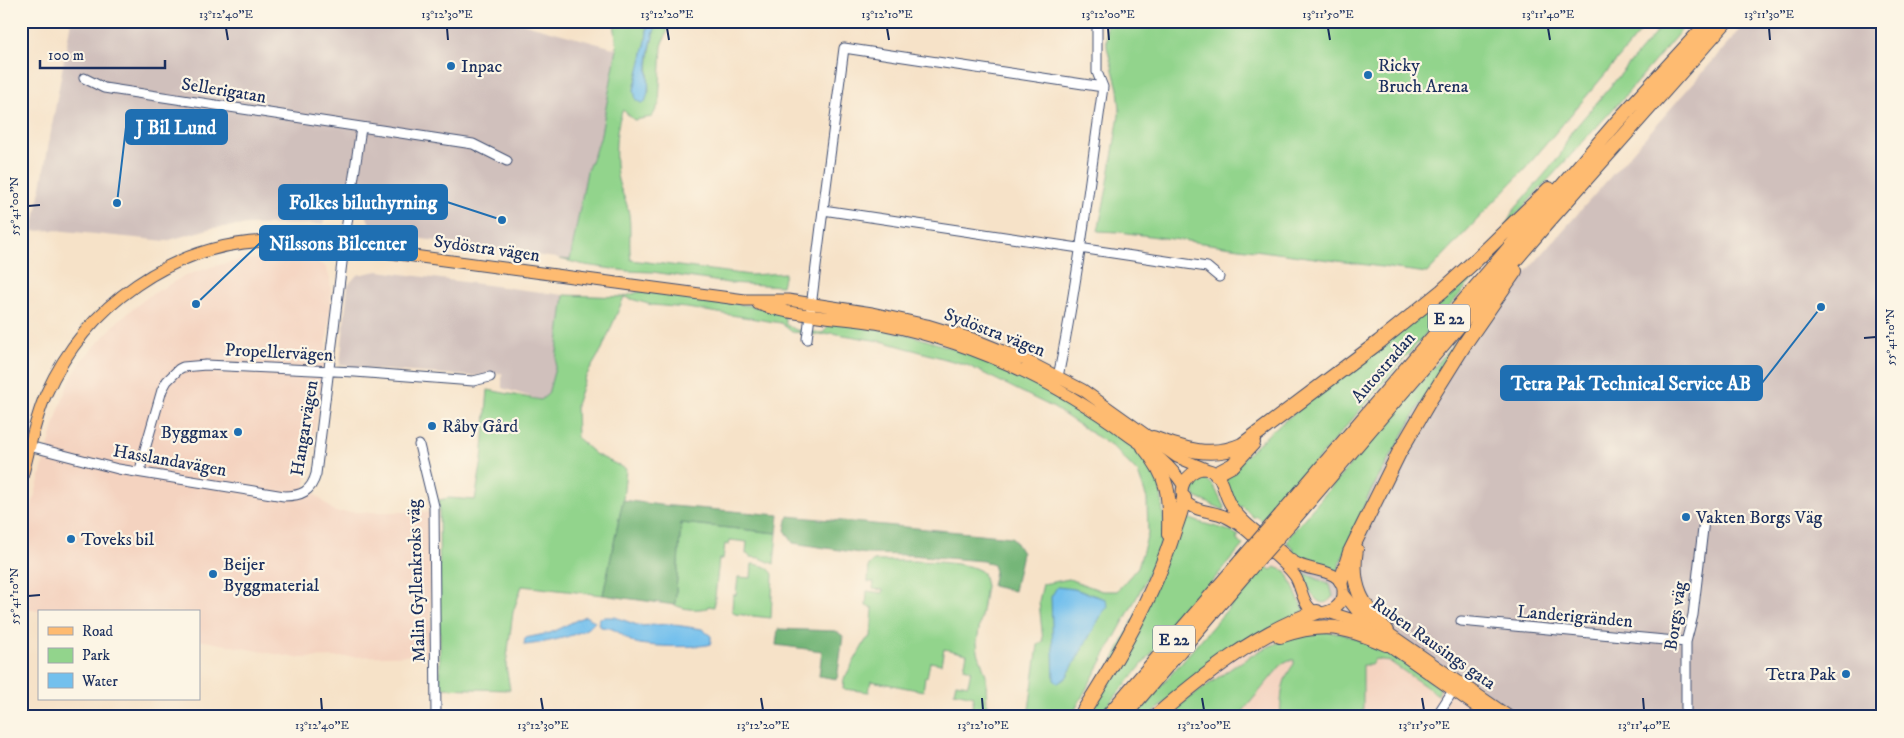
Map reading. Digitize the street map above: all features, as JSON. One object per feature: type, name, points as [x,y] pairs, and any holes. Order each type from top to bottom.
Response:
[{"type":"highway","name":"Autostradan","points":[[1286,519],[1617,122],[1710,21]]},
{"type":"highway","name":"Autostradan","points":[[1108,717],[1246,565],[1726,21]]},
{"type":"highway","points":[[1148,442],[1199,452],[1217,452],[1242,445],[1380,342],[1442,291],[1510,228],[1617,122]]},
{"type":"highway","points":[[1342,587],[1346,562],[1399,453],[1466,342],[1545,225]]},
{"type":"highway","points":[[1211,471],[1233,465],[1268,426]]},
{"type":"highway","points":[[1148,442],[1166,482],[1169,504],[1169,549]]},
{"type":"highway","points":[[1080,717],[1121,649],[1154,586],[1169,549],[1183,491]]},
{"type":"highway","points":[[1359,534],[1355,563],[1356,586],[1367,609],[1387,638]]},
{"type":"highway","name":"Autostradan","points":[[1124,717],[1246,565]]},
{"type":"highway","points":[[1155,717],[1195,684],[1242,651],[1288,624],[1323,612]]},
{"type":"highway","points":[[1242,651],[1286,634],[1320,626],[1336,627],[1387,638]]},
{"type":"main road","name":"Sydöstra vägen","points":[[21,481],[25,445],[60,366],[81,336],[112,302],[145,278],[191,256],[242,243],[288,241],[745,300],[788,300],[855,320],[911,331],[994,358],[1046,382],[1148,442],[1211,471]]},
{"type":"main road","name":"Sydöstra vägen","points":[[810,308],[902,318],[950,331],[998,348],[1058,377],[1083,390],[1148,442],[1170,466],[1183,491]]},
{"type":"main road","points":[[1211,471],[1222,482],[1228,500],[1240,516],[1296,564],[1332,574],[1342,587],[1339,605],[1323,612],[1307,605],[1299,583],[1292,572],[1250,534],[1226,517],[1192,506],[1183,491],[1186,478],[1192,473],[1211,471]]},
{"type":"main road","name":"Ruben Rausings gata","points":[[1342,587],[1358,612],[1387,638]]},
{"type":"main road","name":"Ruben Rausings gata","points":[[1323,612],[1353,620],[1387,638],[1456,686],[1510,717]]},
{"type":"main road","name":"Ruben Rausings gata","points":[[1456,686],[1491,717]]},
{"type":"street","points":[[1058,377],[1071,314],[1104,87],[1097,72],[1097,21]]},
{"type":"street","points":[[807,339],[844,48],[1104,87]]},
{"type":"street","name":"Sellerigatan","points":[[84,78],[104,88],[473,144],[508,161]]},
{"type":"street","points":[[345,247],[362,128]]},
{"type":"street","points":[[822,210],[1207,266],[1219,277]]},
{"type":"street","name":"Hangarvägen","points":[[305,492],[311,487],[316,474],[345,247]]},
{"type":"street","name":"Propellervägen","points":[[140,472],[162,390],[167,381],[179,369],[189,366],[206,365],[329,371],[473,381],[490,377]]},
{"type":"street","name":"Hasslandavägen","points":[[25,445],[140,472],[284,496],[297,496],[305,492]]},
{"type":"street","name":"Malin Gyllenkroks väg","points":[[420,445],[434,506],[436,717]]},
{"type":"street","name":"Borgs väg","points":[[1686,717],[1686,642],[1693,614],[1704,520]]},
{"type":"street","name":"Landerigränden","points":[[1461,621],[1686,642]]},
{"type":"street","points":[[1436,717],[1456,686]]},
{"type":"shaded area","points":[[71,21],[514,21],[617,49],[600,139],[587,171],[570,260],[373,232],[365,212],[334,208],[322,224],[248,225],[212,228],[166,241],[54,230],[33,231]]},
{"type":"shaded area","points":[[1748,21],[1869,21],[1883,49],[1883,717],[1499,717],[1351,613],[1278,553]]},
{"type":"shaded area","points":[[245,259],[310,260],[325,266],[330,278],[331,301],[321,396],[305,485],[335,512],[430,512],[431,655],[297,658],[200,640],[200,610],[38,611],[21,608],[21,544],[58,412],[69,382],[83,359],[120,319],[149,296],[184,276],[214,266]]},
{"type":"shaded area","points":[[378,271],[564,295],[555,368],[548,394],[541,400],[502,388],[502,373],[473,376],[366,369],[340,365],[348,285],[357,275]]},
{"type":"shaded area","points":[[1278,553],[1440,675],[1499,717],[1142,717]]},
{"type":"green space","points":[[614,21],[648,21],[646,41],[634,90],[649,92],[649,56],[657,21],[671,21],[662,46],[659,104],[652,117],[634,120],[623,110],[618,125],[616,144],[617,172],[629,215],[631,260],[750,275],[785,273],[782,286],[728,283],[653,272],[627,271],[560,259],[570,260],[587,171],[600,139],[617,49]]},
{"type":"green space","points":[[1106,21],[1650,21],[1524,170],[1427,273],[1120,232],[1098,231],[1120,109],[1118,89],[1107,47]]},
{"type":"green space","points":[[1661,21],[1689,21],[1625,96],[1505,227],[1514,210],[1560,156],[1570,134],[1659,29]]},
{"type":"green space","points":[[1489,256],[1491,258],[1264,522],[1256,516],[1254,518],[1243,507],[1237,506],[1231,498],[1224,476],[1273,430],[1354,366],[1426,313]]},
{"type":"green space","points":[[641,291],[784,312],[786,324],[796,330],[823,333],[831,322],[844,322],[910,335],[980,357],[1055,393],[1133,444],[1147,458],[1160,479],[1164,526],[1161,543],[1138,595],[1071,717],[1028,717],[1038,645],[1043,642],[1039,601],[1043,584],[1069,579],[1102,591],[1117,591],[1138,567],[1148,534],[1147,499],[1138,473],[1114,448],[1054,408],[967,365],[885,342],[832,333],[821,335],[792,332],[781,323],[687,308],[652,305],[624,297],[602,349],[585,378],[576,405],[577,438],[595,454],[626,469],[623,500],[603,595],[522,586],[513,612],[506,665],[510,690],[440,688],[439,500],[449,498],[475,500],[482,460],[488,390],[541,400],[548,394],[555,368],[564,295],[623,297]],"holes":[[[1074,589],[1105,599],[1108,607],[1103,612]]]},
{"type":"green space","points":[[1477,317],[1421,403],[1368,496],[1338,571],[1292,556],[1294,548],[1287,543],[1290,535]]},
{"type":"green space","points":[[1201,479],[1210,482],[1216,490],[1225,508],[1224,510],[1195,497],[1193,487]]},
{"type":"green space","points":[[623,500],[779,515],[777,533],[681,523],[675,605],[603,595]]},
{"type":"green space","points":[[788,516],[1012,537],[1022,553],[1014,591],[992,586],[995,571],[993,565],[983,561],[910,555],[866,554],[793,543],[785,530]]},
{"type":"green space","points":[[1185,516],[1232,532],[1239,536],[1236,539],[1243,545],[1098,717],[1085,717]]},
{"type":"green space","points":[[681,523],[777,533],[774,564],[746,554],[747,542],[730,540],[729,545],[725,544],[723,559],[719,559],[714,607],[708,606],[707,608],[691,609],[675,605]]},
{"type":"green space","points":[[874,561],[949,563],[976,568],[983,573],[986,586],[977,642],[978,652],[986,675],[987,713],[971,712],[974,696],[954,692],[956,683],[968,685],[971,670],[964,668],[967,654],[944,649],[941,664],[930,662],[923,691],[871,681],[869,692],[843,689],[844,679],[866,640],[871,637],[873,608],[866,606],[867,591],[883,593],[883,590],[873,589],[874,582],[868,582],[869,565]]},
{"type":"green space","points":[[752,564],[764,566],[773,574],[771,618],[735,614],[732,610],[733,595],[736,595],[738,577],[751,578]]},
{"type":"green space","points":[[1265,566],[1271,570],[1275,567],[1286,571],[1305,610],[1169,699],[1148,717],[1134,717]]},
{"type":"green space","points":[[1302,572],[1330,585],[1333,596],[1323,603],[1318,601],[1310,591],[1301,574]]},
{"type":"green space","points":[[778,629],[836,631],[843,636],[837,679],[819,676],[822,651],[776,645]]},
{"type":"green space","points":[[1320,631],[1344,634],[1385,650],[1439,687],[1438,695],[1389,661],[1375,659],[1371,665],[1363,665],[1363,717],[1280,717],[1284,683],[1294,664],[1294,660],[1289,660],[1283,663],[1238,717],[1163,717],[1233,667],[1261,650],[1291,637]]},
{"type":"water","points":[[648,21],[657,21],[651,42],[648,92],[645,102],[641,103],[636,100],[634,90],[646,41]]},
{"type":"water","points":[[1057,587],[1074,589],[1105,599],[1108,607],[1103,612],[1066,678],[1058,683],[1054,680],[1051,597]]},
{"type":"water","points":[[585,616],[595,621],[583,631],[551,641],[524,645],[525,638],[550,633]]},
{"type":"water","points":[[615,617],[640,626],[668,624],[702,629],[711,636],[711,644],[674,646],[636,643],[615,630],[598,625],[599,618]]},
{"type":"place","name":"Inpac","points":[[451,66]]},
{"type":"place","name":"Ricky Bruch Arena","points":[[1368,75]]},
{"type":"place","name":"J Bil Lund","points":[[117,203]]},
{"type":"place","name":"Folkes biluthyrning","points":[[502,220]]},
{"type":"place","name":"Nilssons Bilcenter","points":[[196,304]]},
{"type":"place","name":"Tetra Pak Technical Service AB","points":[[1821,307]]},
{"type":"place","name":"Råby Gård","points":[[432,426]]},
{"type":"place","name":"Byggmax","points":[[238,432]]},
{"type":"place","name":"Vakten Borgs Väg","points":[[1686,517]]},
{"type":"place","name":"Toveks bil","points":[[71,539]]},
{"type":"place","name":"Beijer Byggmaterial","points":[[213,574]]},
{"type":"place","name":"Tetra Pak","points":[[1846,674]]}]
